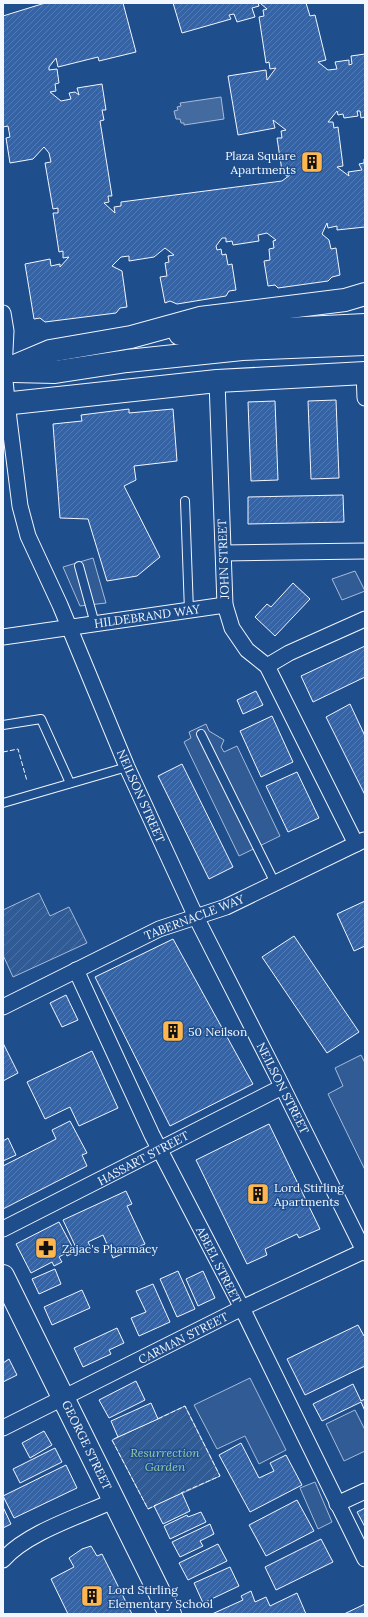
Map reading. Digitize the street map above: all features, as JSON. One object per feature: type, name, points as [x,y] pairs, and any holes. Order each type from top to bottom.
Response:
[{"type":"main road","points":[[4,371],[50,351],[131,336],[200,318],[345,300],[365,294]]},
{"type":"main road","points":[[131,336],[365,325]]},
{"type":"main road","points":[[4,371],[55,372],[127,361],[235,350],[365,344]]},
{"type":"main road","points":[[5,404],[217,381],[365,373]]},
{"type":"main road","name":"GEORGE STREET","points":[[3,1276],[170,1614]]},
{"type":"street","name":"NEILSON STREET","points":[[3,313],[6,331],[4,371],[5,404],[20,506],[26,528],[127,767],[196,917],[364,1252]]},
{"type":"street","points":[[365,373],[365,398]]},
{"type":"street","name":"JOHN STREET","points":[[217,381],[225,606],[232,628],[247,650],[267,666],[360,841]]},
{"type":"street","points":[[224,553],[365,551]]},
{"type":"street","name":"HILDEBRAND WAY","points":[[3,637],[225,606]]},
{"type":"street","points":[[267,666],[290,653],[365,619]]},
{"type":"street","name":"TABERNACLE WAY","points":[[3,1007],[159,929],[226,907],[360,841]]},
{"type":"street","name":"ABEEL STREET","points":[[76,970],[152,1135],[242,1308],[365,1559]]},
{"type":"street","name":"HASSART STREET","points":[[3,1229],[175,1140],[282,1087]]},
{"type":"street","name":"CARMAN STREET","points":[[3,1428],[242,1308],[364,1252]]},
{"type":"street","points":[[337,1504],[365,1491]]},
{"type":"street","points":[[3,1560],[10,1552],[37,1535],[114,1501]]},
{"type":"lane","points":[[185,501],[189,611]]},
{"type":"lane","points":[[79,566],[95,624]]},
{"type":"lane","points":[[3,725],[41,719],[70,783]]},
{"type":"lane","points":[[201,734],[275,883]]},
{"type":"lane","points":[[3,802],[127,767]]},
{"type":"shaded area","points":[[221,97],[224,119],[184,125],[184,123],[181,123],[180,119],[176,119],[174,111],[178,110],[177,107],[181,106],[180,103]]},
{"type":"shaded area","points":[[93,558],[106,603],[80,606],[63,567]]},
{"type":"shaded area","points":[[355,571],[365,591],[342,600],[332,579]]},
{"type":"shaded area","points":[[206,724],[209,731],[224,740],[221,747],[224,752],[237,746],[280,836],[239,856],[184,742],[191,738],[189,732]]},
{"type":"shaded area","points":[[361,1055],[365,1063],[365,1170],[328,1094],[343,1086],[335,1068]]},
{"type":"shaded area","points":[[250,1378],[286,1450],[259,1464],[245,1436],[217,1449],[194,1405]]},
{"type":"shaded area","points":[[355,1410],[365,1430],[365,1451],[344,1461],[326,1424]]},
{"type":"shaded area","points":[[315,1482],[332,1522],[318,1529],[300,1488]]},
{"type":"green space","points":[[39,893],[50,916],[69,907],[87,943],[13,977],[3,955],[3,910]]},
{"type":"green space","name":"Resurrection Garden","points":[[185,1406],[220,1476],[148,1509],[112,1440]]},
{"type":"building","name":"Plaza Square Apartments","points":[[45,3],[123,3],[136,52],[99,61],[98,57],[58,67],[56,58],[49,67],[49,70],[57,69],[59,83],[55,84],[56,91],[50,92],[61,101],[71,99],[69,93],[75,92],[79,95],[77,88],[102,84],[106,110],[102,110],[104,120],[100,121],[112,196],[108,196],[109,202],[104,203],[115,213],[114,207],[121,206],[121,202],[282,181],[290,175],[286,176],[285,171],[282,171],[277,138],[282,138],[281,131],[286,130],[273,120],[275,128],[238,135],[228,76],[266,70],[267,80],[276,68],[270,69],[269,62],[266,63],[259,17],[264,16],[263,10],[267,9],[260,3],[306,3],[310,16],[315,15],[326,60],[318,62],[328,70],[337,69],[335,62],[349,60],[349,65],[352,64],[351,56],[365,54],[365,117],[361,118],[360,111],[357,111],[358,116],[344,118],[343,114],[338,115],[337,111],[328,122],[333,122],[334,128],[338,127],[343,166],[337,167],[349,176],[348,172],[362,170],[359,164],[364,163],[365,159],[365,227],[337,230],[337,226],[328,228],[327,223],[322,234],[329,240],[331,249],[336,248],[340,275],[332,277],[328,281],[278,288],[275,285],[268,286],[264,261],[270,260],[269,249],[274,248],[273,241],[276,240],[267,233],[258,235],[259,241],[233,245],[232,241],[226,242],[226,238],[222,238],[216,246],[217,250],[221,249],[222,255],[226,254],[228,265],[232,264],[236,290],[229,291],[226,296],[177,304],[170,301],[165,303],[160,277],[167,276],[165,263],[169,262],[168,256],[174,255],[165,248],[154,257],[129,261],[129,256],[121,257],[112,266],[122,271],[127,307],[120,308],[116,313],[45,322],[40,318],[34,319],[25,264],[50,259],[51,266],[60,264],[60,267],[69,257],[63,258],[63,251],[59,252],[53,213],[58,213],[58,208],[53,209],[45,163],[51,162],[49,153],[44,147],[33,159],[10,163],[6,138],[10,137],[8,126],[3,127],[3,16]]},
{"type":"building","points":[[173,3],[258,3],[259,6],[252,8],[255,17],[237,22],[234,14],[229,15],[231,19],[182,33]]},
{"type":"building","points":[[336,400],[339,478],[311,479],[308,401]]},
{"type":"building","points":[[275,401],[278,480],[251,481],[248,402]]},
{"type":"building","points":[[129,409],[129,413],[173,409],[177,461],[134,466],[136,480],[124,486],[160,557],[137,576],[107,581],[88,519],[60,518],[53,424],[82,421],[81,415]]},
{"type":"building","points":[[343,495],[344,522],[248,524],[248,497]]},
{"type":"building","points":[[293,583],[310,599],[275,636],[255,617],[267,604],[271,607]]},
{"type":"building","points":[[365,646],[365,677],[313,702],[301,676]]},
{"type":"building","points":[[256,691],[263,705],[243,714],[237,700]]},
{"type":"building","points":[[350,704],[365,736],[365,795],[326,717]]},
{"type":"building","points":[[272,716],[293,762],[261,777],[240,731]]},
{"type":"building","points":[[182,764],[233,867],[209,879],[158,776]]},
{"type":"building","points":[[297,772],[319,818],[288,832],[266,786]]},
{"type":"building","points":[[365,901],[365,946],[354,951],[337,914]]},
{"type":"building","points":[[294,936],[359,1032],[327,1053],[262,957]]},
{"type":"building","name":"50 Neilson","points":[[173,939],[253,1084],[170,1126],[95,977]]},
{"type":"building","points":[[66,995],[78,1020],[62,1027],[50,1003]]},
{"type":"building","points":[[3,1043],[18,1073],[3,1081]]},
{"type":"building","points":[[92,1051],[118,1108],[79,1126],[70,1107],[45,1119],[27,1082]]},
{"type":"building","points":[[70,1121],[87,1153],[82,1155],[87,1166],[3,1209],[3,1166],[56,1139],[52,1130]]},
{"type":"building","name":"Lord Stirling Apartments","points":[[269,1124],[320,1229],[299,1238],[297,1234],[265,1249],[267,1255],[247,1264],[196,1160]]},
{"type":"building","points":[[8,1138],[16,1155],[3,1161],[3,1141]]},
{"type":"building","points":[[126,1191],[132,1204],[127,1206],[145,1244],[113,1258],[103,1235],[88,1242],[91,1248],[79,1254],[63,1220]]},
{"type":"building","name":"Zajac's Pharmacy","points":[[59,1222],[75,1252],[67,1256],[66,1253],[59,1257],[62,1262],[54,1266],[52,1262],[31,1273],[16,1244]]},
{"type":"building","points":[[55,1269],[61,1284],[39,1294],[32,1279]]},
{"type":"building","points":[[178,1271],[195,1309],[177,1317],[160,1279]]},
{"type":"building","points":[[203,1271],[215,1298],[198,1306],[186,1279]]},
{"type":"building","points":[[153,1284],[170,1322],[139,1336],[131,1318],[146,1312],[136,1291]]},
{"type":"building","points":[[82,1290],[90,1308],[52,1325],[44,1307]]},
{"type":"building","points":[[358,1325],[364,1336],[365,1335],[365,1366],[305,1395],[287,1359]]},
{"type":"building","points":[[117,1328],[124,1343],[109,1350],[111,1354],[83,1367],[74,1348]]},
{"type":"building","points":[[9,1359],[17,1375],[3,1382],[3,1363]]},
{"type":"building","points":[[136,1381],[145,1400],[109,1418],[99,1400]]},
{"type":"building","points":[[353,1384],[361,1401],[365,1399],[365,1411],[361,1402],[322,1421],[313,1404]]},
{"type":"building","points":[[151,1403],[158,1419],[118,1437],[111,1421]]},
{"type":"building","points":[[44,1431],[52,1445],[30,1458],[22,1443]]},
{"type":"building","points":[[241,1443],[259,1478],[274,1471],[270,1463],[286,1455],[302,1485],[250,1512],[219,1455]]},
{"type":"building","points":[[55,1448],[62,1462],[20,1483],[13,1469]]},
{"type":"building","points":[[66,1465],[77,1488],[14,1518],[3,1496]]},
{"type":"building","points":[[182,1493],[190,1511],[163,1524],[154,1506]]},
{"type":"building","points":[[297,1500],[314,1531],[266,1556],[249,1525]]},
{"type":"building","points":[[3,1507],[11,1524],[3,1528]]},
{"type":"building","points":[[365,1508],[365,1527],[357,1512]]},
{"type":"building","points":[[201,1512],[206,1522],[170,1539],[164,1526],[187,1515],[188,1517]]},
{"type":"building","points":[[210,1524],[214,1534],[200,1541],[203,1546],[180,1557],[172,1542]]},
{"type":"building","points":[[321,1539],[333,1562],[276,1590],[265,1567]]},
{"type":"building","points":[[218,1544],[227,1561],[188,1580],[179,1563]]},
{"type":"building","name":"Lord Stirling Elementary School","points":[[91,1546],[97,1556],[102,1554],[132,1614],[68,1614],[51,1579],[74,1567],[69,1558],[82,1549]]},
{"type":"building","points":[[230,1567],[239,1586],[203,1603],[194,1583]]},
{"type":"building","points":[[251,1591],[255,1602],[266,1597],[270,1606],[297,1593],[306,1614],[212,1614],[243,1600],[241,1596]]},
{"type":"building","points":[[365,1604],[365,1614],[344,1614]]},
{"type":"fence","points":[[3,752],[18,749],[27,781]]},
{"type":"fence","points":[[158,1419],[185,1406],[220,1476],[181,1493]]},
{"type":"fence","points":[[118,1437],[112,1440],[148,1509],[156,1505]]},
{"type":"place","name":"Plaza Square Apartments","points":[[312,162]]},
{"type":"place","name":"50 Neilson","points":[[173,1031]]},
{"type":"place","name":"Lord Stirling Apartments","points":[[258,1194]]},
{"type":"place","name":"Zajac's Pharmacy","points":[[46,1248]]},
{"type":"place","name":"Lord Stirling Elementary School","points":[[92,1596]]}]
